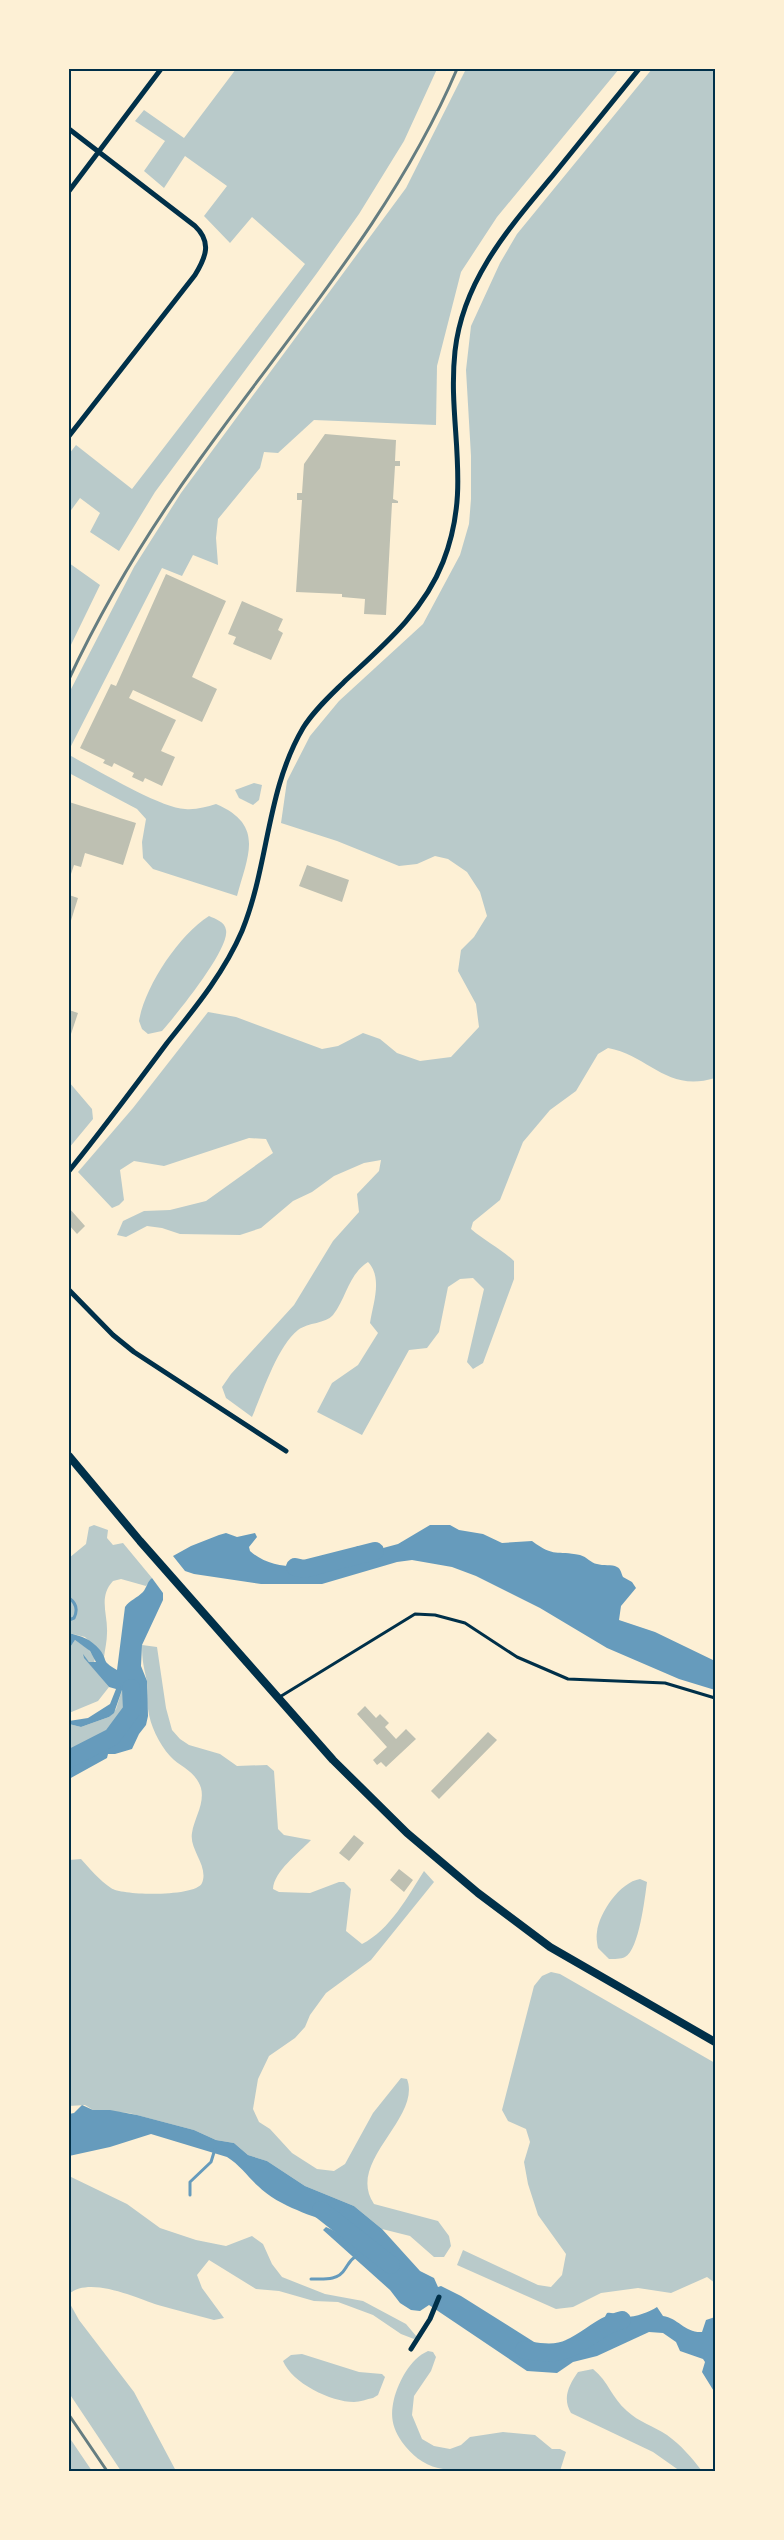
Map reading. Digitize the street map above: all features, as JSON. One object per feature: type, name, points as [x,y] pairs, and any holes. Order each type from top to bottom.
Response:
[{"type":"main road","points":[[69,1456],[140,1541],[278,1698],[368,1796],[421,1846],[478,1893],[550,1947],[715,2042]]},
{"type":"street","points":[[69,191],[161,69]]},
{"type":"street","points":[[69,1171],[204,994],[232,952],[250,906],[277,787],[304,728],[322,704],[413,614],[432,586],[450,541],[457,510],[460,482],[455,359],[460,325],[468,298],[480,272],[509,228],[639,69]]},
{"type":"street","points":[[69,129],[195,226],[204,236],[207,246],[204,258],[195,274],[69,436]]},
{"type":"street","points":[[69,1290],[113,1335],[134,1352],[286,1451]]},
{"type":"street","points":[[411,2349],[430,2319],[438,2297]]},
{"type":"lane","points":[[278,1698],[415,1614],[435,1615],[465,1623],[517,1657],[568,1679],[665,1683],[715,1698]]},
{"type":"shaded area","points":[[236,69],[437,69],[404,141],[359,214],[155,492],[119,551],[90,532],[100,513],[80,498],[69,513],[69,454],[76,445],[132,489],[305,264],[252,217],[230,243],[204,216],[227,186],[185,156],[164,188],[144,171],[165,141],[135,121],[144,110],[184,138]]},
{"type":"shaded area","points":[[466,69],[619,69],[497,217],[461,272],[437,366],[436,425],[314,420],[278,453],[264,452],[260,468],[218,519],[216,538],[218,565],[193,555],[182,576],[162,568],[69,750],[69,693],[134,567],[181,493],[406,188]]},
{"type":"shaded area","points":[[652,69],[715,69],[715,1078],[684,1081],[659,1072],[623,1052],[608,1048],[598,1054],[576,1091],[550,1110],[523,1142],[500,1200],[473,1222],[471,1229],[514,1261],[514,1279],[483,1363],[473,1369],[467,1362],[484,1289],[473,1278],[460,1279],[448,1287],[439,1332],[427,1348],[409,1350],[362,1435],[317,1412],[332,1383],[358,1365],[378,1333],[370,1323],[376,1283],[373,1268],[368,1262],[356,1273],[338,1308],[330,1318],[302,1327],[290,1338],[271,1370],[252,1417],[226,1398],[222,1387],[231,1374],[294,1305],[333,1241],[359,1212],[357,1194],[379,1171],[381,1160],[364,1163],[334,1176],[312,1192],[293,1201],[261,1228],[240,1235],[180,1234],[162,1228],[147,1226],[126,1237],[117,1235],[123,1221],[144,1211],[170,1210],[206,1201],[273,1153],[266,1139],[249,1138],[164,1166],[134,1161],[120,1170],[124,1200],[112,1208],[78,1172],[133,1108],[208,1012],[236,1017],[322,1049],[338,1046],[363,1033],[380,1039],[397,1053],[420,1061],[451,1057],[479,1027],[476,1004],[458,971],[461,950],[474,937],[487,916],[480,892],[467,872],[448,859],[435,856],[417,864],[399,866],[337,841],[281,823],[287,781],[310,736],[339,701],[423,624],[460,555],[469,524],[471,499],[471,456],[466,370],[471,326],[500,263],[517,234]]},
{"type":"shaded area","points":[[69,563],[100,585],[69,649]]},
{"type":"shaded area","points":[[69,755],[110,778],[160,802],[185,809],[216,804],[231,812],[242,821],[249,842],[248,854],[237,896],[153,869],[143,858],[142,842],[146,819],[137,809],[69,773]]},
{"type":"shaded area","points":[[254,783],[262,785],[259,800],[253,805],[239,798],[235,790]]},
{"type":"shaded area","points":[[209,916],[220,921],[226,930],[220,952],[201,982],[162,1031],[148,1034],[142,1029],[139,1021],[148,992],[175,948]]},
{"type":"shaded area","points":[[69,1082],[92,1109],[93,1119],[69,1148]]},
{"type":"shaded area","points":[[94,1525],[108,1530],[107,1538],[113,1545],[123,1543],[152,1578],[146,1586],[121,1579],[113,1581],[108,1587],[105,1599],[107,1633],[104,1657],[85,1637],[69,1633],[69,1558],[86,1544],[89,1527]]},
{"type":"shaded area","points":[[75,1640],[88,1649],[95,1658],[94,1663],[89,1662],[82,1655],[109,1687],[98,1701],[69,1713],[69,1649]]},
{"type":"shaded area","points":[[142,1645],[157,1647],[166,1708],[172,1730],[180,1739],[189,1745],[220,1754],[237,1766],[267,1765],[274,1771],[278,1829],[284,1835],[311,1840],[282,1869],[274,1882],[273,1889],[279,1892],[310,1893],[339,1882],[344,1882],[351,1889],[346,1931],[362,1944],[372,1938],[390,1921],[424,1871],[434,1882],[371,1960],[326,1993],[310,2015],[305,2027],[295,2038],[269,2056],[258,2079],[253,2109],[259,2122],[270,2129],[292,2153],[317,2169],[334,2171],[345,2164],[373,2113],[401,2078],[407,2079],[409,2094],[404,2109],[376,2156],[369,2172],[368,2188],[374,2204],[438,2221],[449,2236],[451,2246],[444,2257],[434,2257],[410,2236],[382,2229],[354,2206],[305,2186],[267,2161],[248,2155],[234,2143],[216,2140],[194,2130],[129,2113],[93,2110],[85,2105],[69,2106],[69,1860],[81,1859],[111,1888],[129,1893],[158,1894],[187,1891],[197,1888],[202,1883],[203,1877],[203,1870],[192,1839],[193,1827],[202,1800],[201,1788],[195,1777],[166,1751],[153,1728],[147,1706],[147,1682]]},
{"type":"shaded area","points":[[122,1690],[126,1690],[132,1701],[131,1712],[124,1722],[103,1739],[69,1756],[69,1724],[81,1727],[109,1717],[116,1709]]},
{"type":"shaded area","points":[[640,1879],[647,1882],[638,1934],[630,1952],[625,1957],[609,1959],[598,1948],[597,1944],[597,1932],[602,1916],[618,1892],[632,1881]]},
{"type":"shaded area","points":[[551,1972],[560,1974],[715,2063],[715,2283],[707,2277],[671,2293],[638,2288],[601,2293],[573,2307],[556,2309],[457,2265],[463,2250],[538,2285],[551,2287],[562,2275],[566,2254],[538,2215],[528,2184],[524,2162],[530,2142],[526,2129],[508,2121],[502,2110],[534,1986],[542,1976]]},
{"type":"shaded area","points":[[69,2176],[127,2204],[160,2228],[196,2240],[226,2246],[252,2236],[263,2244],[272,2264],[282,2277],[325,2294],[363,2301],[406,2324],[417,2337],[414,2339],[401,2334],[373,2315],[338,2302],[314,2301],[279,2291],[256,2289],[209,2260],[197,2275],[202,2288],[224,2318],[214,2320],[101,2288],[89,2287],[78,2289],[69,2294]]},
{"type":"shaded area","points":[[69,2302],[79,2320],[134,2392],[176,2471],[121,2471],[69,2393]]},
{"type":"shaded area","points":[[428,2351],[433,2352],[436,2357],[431,2371],[414,2396],[412,2415],[422,2439],[434,2446],[450,2449],[461,2445],[470,2437],[503,2432],[535,2435],[552,2449],[560,2449],[566,2452],[560,2471],[483,2473],[453,2471],[433,2467],[413,2455],[396,2431],[392,2416],[393,2405],[399,2385],[406,2371],[416,2359]]},
{"type":"shaded area","points":[[302,2354],[359,2372],[382,2374],[385,2377],[378,2395],[354,2402],[334,2399],[313,2390],[295,2377],[283,2361],[291,2355]]},
{"type":"shaded area","points":[[593,2369],[627,2411],[672,2439],[702,2471],[680,2471],[653,2452],[571,2413],[567,2397],[572,2382],[578,2372]]},
{"type":"shaded area","points":[[69,2437],[92,2471],[69,2471]]},
{"type":"water","points":[[430,1525],[450,1525],[459,1530],[483,1534],[502,1543],[532,1541],[551,1552],[580,1555],[595,1563],[617,1567],[623,1577],[632,1582],[636,1588],[621,1606],[619,1620],[655,1632],[715,1661],[715,1690],[679,1679],[607,1648],[540,1608],[476,1576],[452,1567],[412,1560],[397,1562],[322,1584],[261,1584],[194,1574],[185,1571],[173,1556],[191,1546],[226,1533],[237,1537],[255,1533],[257,1537],[249,1547],[250,1551],[261,1559],[286,1566],[313,1565],[352,1557],[357,1546],[368,1547],[372,1551],[398,1544]]},
{"type":"water","points":[[152,1578],[163,1593],[163,1600],[142,1645],[141,1666],[147,1681],[148,1716],[146,1725],[139,1734],[132,1749],[108,1754],[107,1758],[69,1779],[69,1756],[115,1731],[130,1712],[131,1701],[125,1690],[122,1690],[114,1713],[109,1717],[81,1727],[69,1724],[69,1721],[88,1718],[110,1704],[116,1689],[109,1687],[84,1658],[83,1654],[89,1662],[96,1662],[90,1651],[75,1640],[69,1649],[69,1633],[93,1643],[103,1654],[107,1662],[117,1670],[125,1607],[143,1592]]},
{"type":"water","points":[[82,2105],[93,2110],[110,2110],[137,2115],[194,2130],[216,2140],[234,2143],[248,2155],[267,2161],[305,2186],[354,2206],[382,2229],[420,2271],[434,2278],[438,2287],[441,2286],[461,2296],[542,2347],[550,2355],[554,2356],[551,2351],[578,2346],[590,2341],[601,2329],[607,2313],[632,2317],[657,2307],[663,2316],[673,2319],[696,2332],[702,2332],[706,2320],[715,2317],[715,2393],[702,2372],[705,2362],[703,2359],[680,2351],[676,2342],[663,2333],[649,2332],[597,2356],[573,2362],[557,2373],[527,2371],[429,2305],[420,2311],[411,2310],[400,2303],[390,2290],[323,2230],[326,2227],[370,2252],[373,2247],[365,2240],[347,2229],[276,2200],[262,2190],[240,2167],[227,2157],[151,2134],[110,2147],[69,2156],[69,2114],[74,2113]]},
{"type":"building","points":[[325,434],[396,440],[395,461],[400,461],[400,466],[395,466],[393,499],[398,501],[398,503],[392,503],[386,615],[364,614],[365,599],[342,597],[342,594],[296,592],[302,500],[297,500],[297,493],[302,493],[304,464]]},
{"type":"building","points":[[166,574],[226,601],[192,677],[217,689],[202,722],[133,690],[129,698],[176,720],[161,751],[175,757],[162,786],[145,778],[143,782],[132,777],[134,773],[114,763],[112,767],[103,763],[105,760],[80,748],[111,684],[116,686]]},
{"type":"building","points":[[242,601],[283,619],[278,630],[283,633],[271,660],[233,644],[236,637],[228,634]]},
{"type":"building","points":[[69,802],[136,823],[123,865],[85,853],[81,867],[74,865],[69,880]]},
{"type":"building","points":[[307,865],[349,880],[342,902],[299,886]]},
{"type":"building","points":[[69,895],[78,898],[69,927]]},
{"type":"building","points":[[69,1010],[78,1013],[69,1040]]},
{"type":"building","points":[[69,1208],[85,1226],[77,1234],[69,1225]]},
{"type":"building","points":[[365,1706],[376,1718],[380,1714],[389,1723],[385,1727],[396,1739],[406,1729],[416,1739],[386,1767],[381,1762],[377,1765],[373,1760],[387,1747],[357,1714]]},
{"type":"building","points":[[488,1732],[497,1740],[439,1799],[431,1791]]},
{"type":"building","points":[[354,1835],[364,1843],[349,1861],[339,1853]]},
{"type":"building","points":[[399,1869],[413,1880],[404,1892],[390,1880]]},
{"type":"waterway","points":[[295,1567],[304,1569],[375,1551]]},
{"type":"waterway","points":[[69,1598],[75,1604],[76,1609],[74,1618],[69,1620]]},
{"type":"waterway","points":[[122,1687],[131,1697]]},
{"type":"waterway","points":[[69,1759],[112,1737],[132,1710],[131,1688]]},
{"type":"waterway","points":[[190,2195],[190,2182],[211,2162],[215,2149]]},
{"type":"waterway","points":[[321,2210],[391,2265]]},
{"type":"waterway","points":[[311,2279],[326,2279],[339,2276],[356,2256]]},
{"type":"waterway","points":[[524,2350],[559,2352],[577,2345],[608,2325],[622,2320]]},
{"type":"railway","points":[[69,679],[113,594],[164,512],[200,459],[305,318],[373,222],[404,173],[432,122],[457,69]]},
{"type":"railway","points":[[69,2415],[107,2471]]}]
